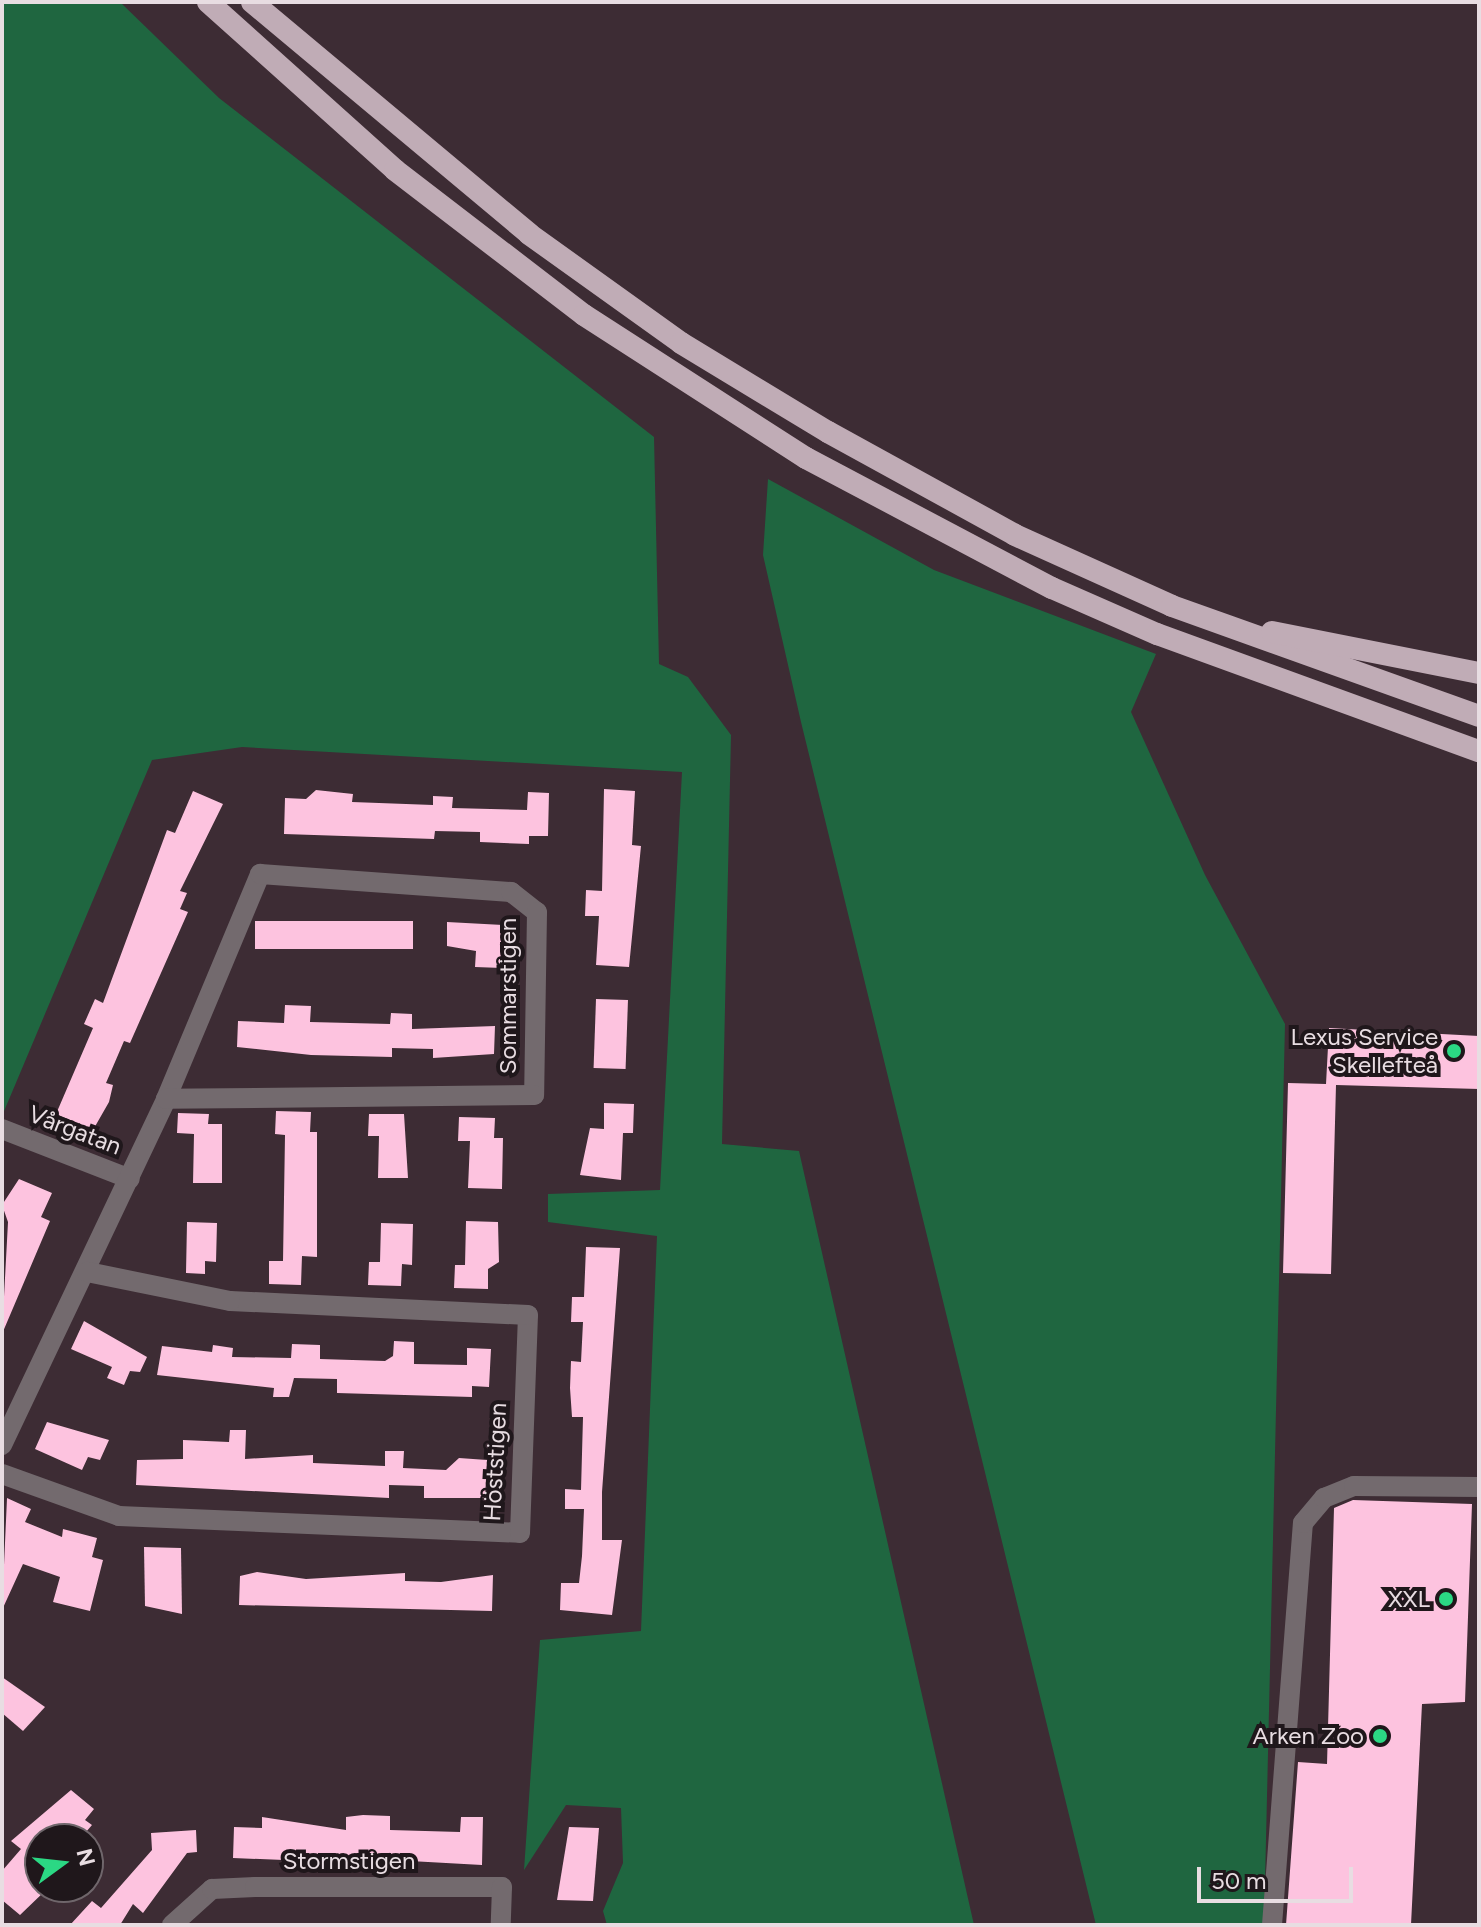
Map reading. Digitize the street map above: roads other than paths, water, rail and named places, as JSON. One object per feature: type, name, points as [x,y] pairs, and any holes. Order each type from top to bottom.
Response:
[{"type":"highway","points":[[208,2],[395,170],[584,315],[806,458],[1052,588],[1157,634],[1479,751]]},
{"type":"highway","points":[[252,2],[482,197],[681,343],[939,495],[1172,606],[1479,716]]},
{"type":"highway","points":[[1172,606],[1366,655],[1479,673]]},
{"type":"street","name":"Sommarstigen","points":[[130,1179],[260,874],[511,892],[537,912],[534,1095],[166,1099]]},
{"type":"street","name":"Vårgatan","points":[[2,1129],[130,1179]]},
{"type":"street","points":[[2,1445],[130,1179]]},
{"type":"street","name":"Höststigen","points":[[2,1474],[119,1516],[520,1533],[528,1315],[230,1301],[87,1272]]},
{"type":"street","points":[[1272,1925],[1303,1523],[1324,1498],[1354,1486],[1479,1487]]},
{"type":"street","name":"Stormstigen","points":[[172,1925],[212,1889],[502,1887],[501,1925]]},
{"type":"place","name":"Lexus Service Skellefteå","points":[[1454,1051]]},
{"type":"place","name":"XXL","points":[[1446,1599]]},
{"type":"place","name":"Arken Zoo","points":[[1380,1736]]}]
